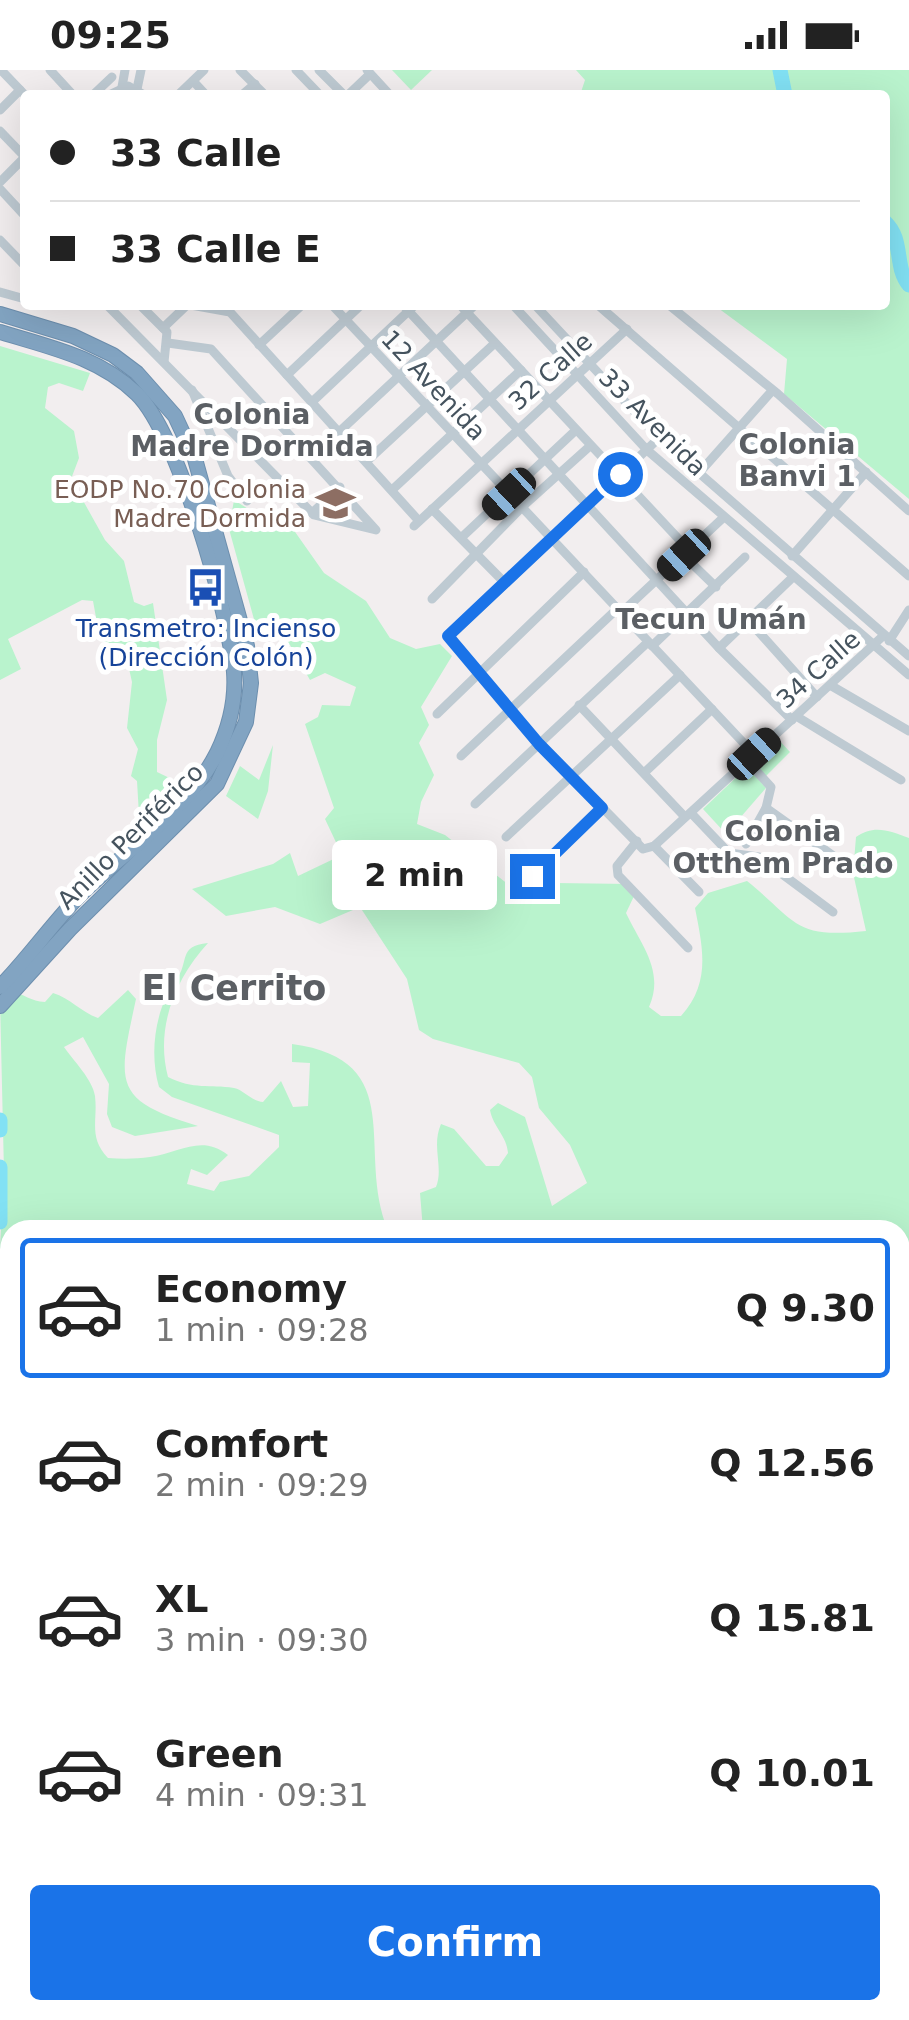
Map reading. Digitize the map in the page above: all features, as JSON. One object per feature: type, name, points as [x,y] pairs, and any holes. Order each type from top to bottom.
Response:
[{"type":"highway","name":"Anillo Periférico","points":[[0,314],[73,336],[128,366],[175,416],[195,459],[247,646],[250,693],[246,722],[227,768],[206,797],[78,898],[0,987]]},
{"type":"highway","name":"Anillo Periférico","points":[[0,332],[84,358],[118,378],[153,414],[178,462],[230,646],[234,690],[227,728],[206,771],[156,833],[0,1006]]},
{"type":"street","points":[[1,70],[20,90]]},
{"type":"street","points":[[50,70],[68,90]]},
{"type":"street","points":[[116,90],[125,70]]},
{"type":"street","points":[[183,90],[204,70]]},
{"type":"street","points":[[240,70],[260,90]]},
{"type":"street","points":[[296,70],[315,90]]},
{"type":"street","points":[[319,70],[341,90]]},
{"type":"street","points":[[109,74],[121,87],[133,90]]},
{"type":"street","points":[[193,81],[201,90]]},
{"type":"street","points":[[247,90],[254,84]]},
{"type":"street","points":[[0,131],[20,152]]},
{"type":"street","points":[[20,163],[0,186],[20,210]]},
{"type":"street","points":[[0,240],[20,261]]},
{"type":"street","points":[[112,310],[312,513],[374,530],[376,526],[211,349],[168,342]]},
{"type":"street","points":[[145,310],[163,328],[168,342],[164,362]]},
{"type":"street","points":[[163,328],[183,310]]},
{"type":"street","points":[[235,310],[259,344],[392,490],[521,370]]},
{"type":"street","points":[[259,344],[296,310]]},
{"type":"street","name":"12 Avenida","points":[[337,310],[712,709],[770,784],[766,808]]},
{"type":"street","points":[[287,375],[356,310]]},
{"type":"street","points":[[312,402],[406,310]]},
{"type":"street","points":[[411,310],[436,342],[718,648],[794,718],[901,780]]},
{"type":"street","points":[[339,432],[436,342],[464,310]]},
{"type":"street","points":[[469,310],[590,446],[620,474],[716,586]]},
{"type":"street","name":"33 Avenida","points":[[518,310],[647,450],[909,675]]},
{"type":"street","name":"33 Avenida","points":[[539,310],[659,438],[909,656]]},
{"type":"street","points":[[604,310],[909,576]]},
{"type":"street","points":[[675,310],[909,511]]},
{"type":"street","name":"32 Calle","points":[[392,490],[417,524],[627,330]]},
{"type":"street","points":[[366,462],[495,342]]},
{"type":"street","points":[[191,387],[228,476],[247,501]]},
{"type":"street","points":[[699,473],[771,392]]},
{"type":"street","points":[[460,538],[576,430]]},
{"type":"street","points":[[659,438],[450,633],[451,644],[570,777],[637,841],[699,892]]},
{"type":"street","points":[[432,599],[590,446]]},
{"type":"street","points":[[792,556],[866,472]]},
{"type":"street","points":[[312,513],[340,487]]},
{"type":"street","points":[[432,510],[503,580]]},
{"type":"street","points":[[461,756],[509,708],[724,517]]},
{"type":"street","points":[[475,804],[579,704],[687,614],[745,557]]},
{"type":"street","points":[[437,714],[584,572]]},
{"type":"street","points":[[718,648],[793,577]]},
{"type":"street","name":"34 Calle","points":[[650,848],[872,646],[886,638],[909,610]]},
{"type":"street","points":[[748,621],[817,697]]},
{"type":"street","points":[[506,837],[680,675]]},
{"type":"street","points":[[830,685],[909,731]]},
{"type":"street","points":[[579,704],[644,773],[729,853],[758,857],[834,912]]},
{"type":"street","points":[[644,773],[712,709]]},
{"type":"street","points":[[532,876],[602,808]]},
{"type":"street","points":[[746,844],[766,808],[839,860]]},
{"type":"street","points":[[637,841],[620,862],[618,875],[688,948]]},
{"type":"green space","points":[[392,70],[432,70],[411,90]]},
{"type":"green space","points":[[576,70],[909,70],[909,499],[784,394],[787,359],[721,310],[890,310],[890,90],[582,90],[585,80]]},
{"type":"green space","points":[[0,346],[90,373],[83,391],[59,383],[48,387],[45,408],[74,431],[79,458],[71,479],[105,540],[124,561],[134,602],[144,606],[153,603],[167,700],[157,740],[157,772],[180,783],[139,815],[137,781],[131,776],[138,749],[127,728],[132,682],[128,664],[100,639],[93,601],[82,600],[8,639],[21,669],[0,680]]},
{"type":"green space","points":[[234,500],[261,517],[293,529],[324,573],[366,601],[390,638],[416,649],[440,644],[452,656],[421,707],[429,725],[419,743],[434,775],[421,802],[417,824],[445,835],[513,888],[539,892],[554,883],[631,884],[635,894],[626,913],[653,970],[649,1007],[661,1016],[681,1016],[697,991],[702,951],[695,908],[708,893],[747,881],[787,917],[809,929],[866,931],[853,873],[856,837],[876,830],[909,838],[909,1220],[422,1220],[420,1193],[436,1187],[441,1124],[454,1129],[486,1166],[499,1166],[508,1153],[490,1110],[498,1103],[525,1117],[552,1206],[587,1183],[570,1145],[539,1108],[532,1077],[519,1063],[433,1039],[419,1030],[407,979],[360,907],[320,924],[275,907],[226,916],[192,889],[273,864],[290,853],[298,876],[342,855],[325,819],[334,808],[305,724],[318,717],[322,705],[350,706],[356,687],[325,673],[310,680],[290,645],[257,630],[229,529]]},
{"type":"green space","points":[[777,738],[790,752],[765,777],[752,761]]},
{"type":"green space","points":[[273,745],[268,791],[258,819],[226,796],[240,766],[259,780]]},
{"type":"green space","points":[[747,767],[766,788],[726,834],[703,809]]},
{"type":"green space","points":[[208,943],[177,988],[166,1023],[168,1077],[194,1085],[234,1088],[263,1102],[281,1081],[293,1107],[308,1106],[310,1063],[292,1062],[292,1044],[329,1053],[353,1069],[366,1089],[372,1114],[379,1200],[385,1220],[1,1220],[0,1000],[10,992],[45,1002],[53,993],[98,1018],[128,990],[136,999],[126,1051],[128,1084],[135,1097],[149,1107],[198,1126],[135,1136],[112,1127],[107,1114],[109,1084],[83,1037],[64,1047],[93,1090],[96,1136],[108,1158],[145,1158],[209,1146],[228,1155],[207,1175],[191,1169],[187,1184],[214,1191],[220,1182],[249,1176],[279,1147],[279,1135],[172,1097],[159,1087],[154,1046],[159,1018],[188,951]]},
{"type":"waterway","points":[[780,70],[784,90]]},
{"type":"waterway","points":[[890,228],[909,285]]},
{"type":"waterway","points":[[0,1120],[0,1130]]},
{"type":"waterway","points":[[0,1167],[0,1222]]},
{"type":"place","name":"EODP No.70 Colonia Madre Dormida","points":[[336,503]]},
{"type":"place","name":"Transmetro: Incienso (Dirección Colón)","points":[[206,587]]},
{"type":"district","name":"Colonia Madre Dormida","points":[[252,430]]},
{"type":"district","name":"Colonia Banvi 1","points":[[797,460]]},
{"type":"district","name":"Tecun Umán","points":[[711,619]]},
{"type":"district","name":"Colonia Otthem Prado","points":[[783,847]]},
{"type":"district","name":"El Cerrito","points":[[234,988]]},
{"type":"route","points":[[532,876],[602,808],[539,744],[448,636],[503,580],[620,474]]}]
